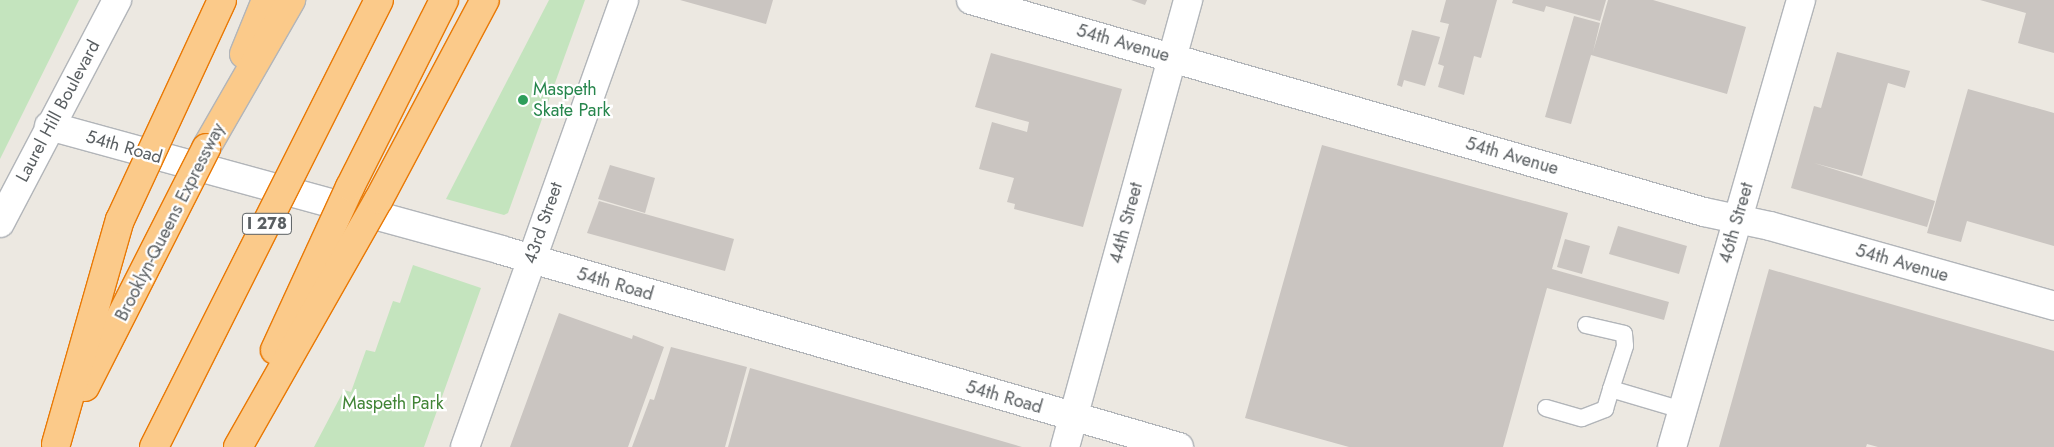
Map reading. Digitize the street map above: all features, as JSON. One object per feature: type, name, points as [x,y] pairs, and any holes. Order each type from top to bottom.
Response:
[{"type":"highway","points":[[55,445],[120,220],[222,0]]},
{"type":"highway","points":[[206,148],[266,0]]},
{"type":"highway","name":"Brooklyn-Queens Expressway","points":[[55,445],[206,148],[291,0]]},
{"type":"highway","name":"I 278","points":[[154,447],[379,0]]},
{"type":"highway","points":[[231,447],[350,187],[444,0]]},
{"type":"highway","points":[[238,447],[379,199],[485,0]]},
{"type":"street","name":"Laurel Hill Boulevard","points":[[0,223],[49,126],[117,0]]},
{"type":"street","name":"43rd Street","points":[[464,447],[530,258],[624,0]]},
{"type":"street","name":"54th Avenue","points":[[971,0],[1704,212],[1770,226],[2054,306]]},
{"type":"street","name":"44th Street","points":[[1065,447],[1188,0]]},
{"type":"street","name":"46th Street","points":[[1672,447],[1801,0]]},
{"type":"street","name":"54th Road","points":[[49,126],[530,258],[1179,447]]},
{"type":"lane","points":[[1546,408],[1582,418],[1606,409],[1625,346],[1624,334],[1586,324]]},
{"type":"lane","points":[[1611,388],[1682,410]]},
{"type":"green space","points":[[0,0],[79,0],[0,159]]},
{"type":"green space","name":"Maspeth Skate Park","points":[[549,0],[585,0],[508,213],[504,215],[446,199]]},
{"type":"green space","name":"Maspeth Park","points":[[413,265],[481,288],[424,447],[314,447],[344,390],[351,392],[366,350],[375,352],[393,301],[400,303]]},
{"type":"building","points":[[680,0],[773,0],[766,24]]},
{"type":"building","points":[[1131,0],[1147,0],[1145,5]]},
{"type":"building","points":[[1446,0],[1497,0],[1481,58],[1474,56],[1464,95],[1438,87],[1444,66],[1438,64],[1449,24],[1440,22]]},
{"type":"building","points":[[1513,0],[1606,0],[1600,21],[1546,6],[1544,12],[1512,3]]},
{"type":"building","points":[[1608,0],[1653,0],[1746,27],[1727,94],[1591,55],[1571,124],[1545,117],[1574,16],[1600,23],[1593,52]]},
{"type":"building","points":[[1980,0],[2054,0],[2054,53],[2018,43],[2026,13]]},
{"type":"building","points":[[1412,30],[1440,37],[1425,86],[1404,80],[1402,87],[1397,85]]},
{"type":"building","points":[[1837,52],[1910,71],[1905,88],[1888,83],[1862,176],[1814,163],[1935,201],[1927,227],[1791,188],[1814,106],[1821,108]]},
{"type":"building","points":[[991,53],[1122,89],[1083,227],[1014,209],[1015,204],[1007,202],[1014,178],[979,169],[992,122],[1027,132],[1029,122],[975,107]]},
{"type":"building","points":[[1968,89],[2054,113],[2054,246],[1967,221],[1961,242],[1927,233]]},
{"type":"building","points":[[1322,145],[1568,213],[1552,269],[1669,302],[1664,320],[1547,288],[1503,447],[1349,447],[1245,418]]},
{"type":"building","points":[[610,165],[655,178],[645,213],[598,199]]},
{"type":"building","points":[[599,201],[734,239],[725,271],[587,233]]},
{"type":"building","points":[[1618,226],[1687,246],[1679,274],[1609,254]]},
{"type":"building","points":[[1565,239],[1590,246],[1582,274],[1557,267]]},
{"type":"building","points":[[1769,269],[2054,351],[2054,447],[1878,447],[1867,444],[1866,447],[1719,447]]},
{"type":"building","points":[[559,313],[632,339],[633,335],[664,347],[628,447],[510,447]]},
{"type":"building","points":[[671,347],[747,367],[725,447],[632,447],[650,399],[654,400]]},
{"type":"building","points":[[750,368],[850,397],[1022,447],[728,447]]},
{"type":"place","name":"Maspeth Skate Park","points":[[523,100]]}]
